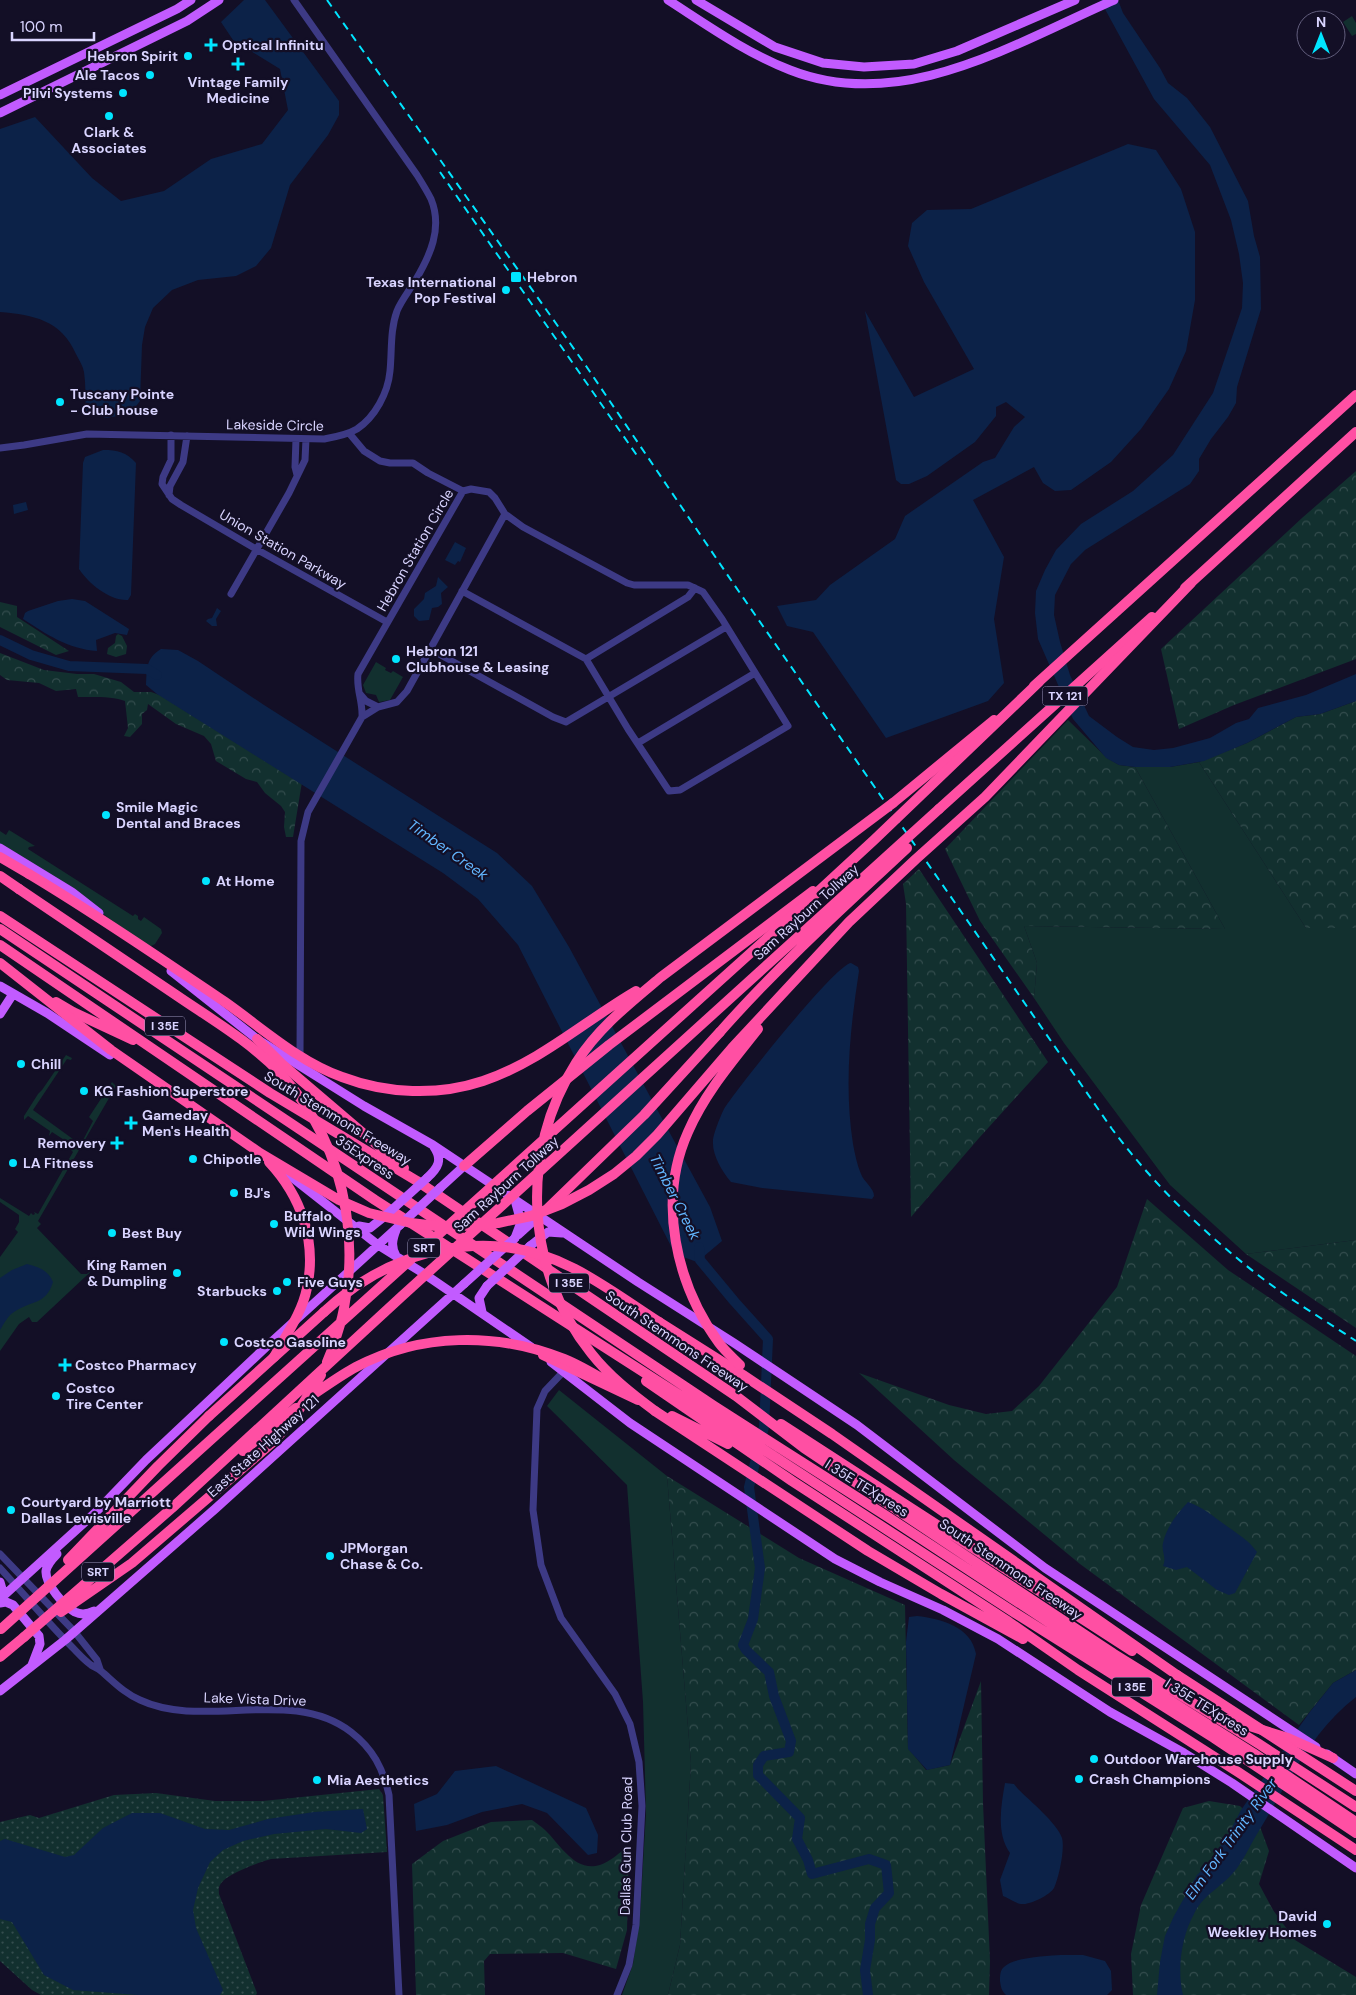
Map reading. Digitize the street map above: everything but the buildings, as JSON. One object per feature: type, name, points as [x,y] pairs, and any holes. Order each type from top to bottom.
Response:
[{"type":"highway","name":"TX 121","points":[[845,866],[1039,682],[1356,394]]},
{"type":"highway","name":"TX 121","points":[[940,809],[1356,434]]},
{"type":"highway","points":[[0,963],[111,1050],[260,1153],[339,1200],[369,1213],[411,1223],[463,1226],[498,1223],[531,1216],[562,1204],[589,1190],[614,1174],[636,1156],[657,1135],[732,1048],[800,977],[849,922],[985,797],[1077,699],[1191,583]]},
{"type":"highway","points":[[655,1411],[632,1394],[591,1354],[576,1332],[551,1284],[541,1246],[536,1207],[537,1180],[542,1145],[556,1102],[576,1062],[606,1024],[661,977],[893,804],[1039,682]]},
{"type":"highway","points":[[539,1216],[644,1115],[754,993],[810,938],[935,822],[940,809]]},
{"type":"highway","name":"Sam Rayburn Tollway","points":[[0,1657],[172,1508],[940,809]]},
{"type":"highway","points":[[0,857],[70,898],[304,1058],[342,1077],[382,1088],[432,1091],[470,1085],[497,1076],[535,1056],[620,1000],[661,977]]},
{"type":"highway","points":[[464,1166],[527,1111],[609,1045],[845,866]]},
{"type":"highway","name":"Sam Rayburn Tollway","points":[[3,1628],[845,866]]},
{"type":"highway","points":[[0,876],[243,1040],[278,1072],[304,1106],[333,1159],[348,1214],[351,1261],[344,1312],[336,1342],[312,1391],[293,1419],[273,1442],[146,1552],[21,1640]]},
{"type":"highway","name":"South Stemmons Freeway","points":[[0,916],[270,1094],[422,1179],[805,1444],[964,1568],[1020,1605],[1254,1753],[1310,1777],[1356,1807]]},
{"type":"highway","name":"35Express","points":[[0,929],[710,1419]]},
{"type":"highway","name":"I 35E","points":[[0,945],[375,1200],[605,1348],[710,1419]]},
{"type":"highway","points":[[0,970],[73,1012],[158,1052]]},
{"type":"highway","points":[[772,1393],[740,1365],[720,1344],[697,1306],[682,1269],[677,1250],[672,1210],[673,1192],[682,1146],[707,1096],[800,977]]},
{"type":"highway","points":[[257,1039],[282,1064],[385,1151],[422,1179]]},
{"type":"highway","points":[[260,1153],[283,1177],[294,1194],[302,1212],[308,1237],[310,1260],[307,1289],[294,1323],[274,1357]]},
{"type":"highway","points":[[3,1628],[192,1432],[344,1293],[394,1264],[417,1256],[454,1248],[492,1247],[533,1254],[574,1269],[772,1393],[983,1538],[1035,1582]]},
{"type":"highway","points":[[172,1508],[333,1380],[374,1359],[417,1345],[440,1341],[496,1341],[536,1349],[580,1366],[655,1411],[837,1531],[942,1594],[1007,1625]]},
{"type":"highway","points":[[538,1352],[568,1368],[710,1419],[761,1461],[950,1583],[1007,1625],[1238,1772],[1356,1850]]},
{"type":"highway","name":"I 35E TEXpress","points":[[710,1419],[797,1465],[888,1517],[964,1568]]},
{"type":"highway","points":[[805,1444],[977,1550],[1035,1582],[1356,1791]]},
{"type":"highway","name":"South Stemmons Freeway","points":[[964,1568],[1020,1605],[1202,1709],[1299,1790]]},
{"type":"highway","points":[[1202,1709],[1238,1723],[1288,1738],[1333,1758]]},
{"type":"highway","points":[[1299,1790],[1356,1822]]},
{"type":"highway","points":[[1299,1790],[1356,1846]]},
{"type":"highway","name":"I 35E","points":[[1299,1790],[1356,1833]]},
{"type":"main road","points":[[0,95],[178,9],[191,0]]},
{"type":"main road","points":[[0,113],[187,21],[219,0]]},
{"type":"main road","points":[[668,0],[778,65],[812,77],[844,82],[870,83],[925,78],[969,64],[1012,47],[1080,14],[1114,0]]},
{"type":"main road","points":[[696,0],[768,43],[817,61],[864,67],[914,64],[957,51],[1074,0]]},
{"type":"main road","points":[[92,49],[100,64]]},
{"type":"main road","points":[[82,54],[91,68]]},
{"type":"main road","name":"South Stemmons Freeway","points":[[0,848],[72,892],[257,1039],[364,1106],[433,1145],[565,1234],[823,1402],[857,1425],[1045,1568],[1356,1774]]},
{"type":"main road","points":[[0,986],[78,1032],[270,1159],[378,1245],[482,1312],[564,1371],[630,1423],[835,1559],[943,1610],[998,1639],[1110,1712],[1184,1753],[1232,1783],[1356,1868]]},
{"type":"main road","points":[[0,1014],[13,994]]},
{"type":"main road","points":[[356,1226],[370,1228],[385,1216],[422,1179],[436,1169],[439,1164],[438,1153],[433,1145]]},
{"type":"main road","points":[[100,1609],[82,1614],[74,1612],[53,1591],[46,1570],[50,1562],[94,1513],[146,1460],[464,1166]]},
{"type":"main road","points":[[514,1238],[521,1222],[515,1200]]},
{"type":"main road","name":"East State Highway 121","points":[[0,1691],[65,1640],[215,1509],[539,1216]]},
{"type":"main road","points":[[356,1226],[363,1236],[366,1246],[365,1253],[359,1262]]},
{"type":"main road","points":[[396,1256],[392,1250],[393,1237],[398,1226]]},
{"type":"main road","points":[[482,1312],[479,1298],[487,1286],[548,1232],[565,1234]]},
{"type":"main road","points":[[0,1600],[94,1513]]},
{"type":"main road","points":[[0,1582],[2,1589],[0,1600]]},
{"type":"main road","points":[[0,1600],[12,1605],[39,1636],[40,1644],[32,1665]]},
{"type":"street","name":"Lakeside Circle","points":[[0,448],[87,434],[324,440],[357,429],[375,413],[384,395],[390,374],[393,326],[397,310],[430,254],[435,236],[435,220],[431,198],[294,0]]},
{"type":"street","points":[[349,433],[364,451],[380,461],[413,463],[463,491]]},
{"type":"street","points":[[168,495],[162,484],[163,477],[171,460],[171,435]]},
{"type":"street","points":[[168,495],[170,486],[183,462],[187,436]]},
{"type":"street","points":[[296,439],[295,467],[297,475]]},
{"type":"street","points":[[231,594],[305,460],[306,439]]},
{"type":"street","name":"Hebron Station Circle","points":[[362,717],[363,706],[357,686],[358,674],[463,491],[471,489],[489,492],[505,514]]},
{"type":"street","name":"Union Station Parkway","points":[[168,495],[181,505],[256,549],[387,622]]},
{"type":"street","points":[[299,1065],[300,841],[308,812],[362,717],[378,707],[397,702],[407,691],[462,591],[505,514],[523,527],[627,583],[634,585],[688,585],[703,592],[788,726],[680,790],[674,791],[666,787],[586,659],[462,591]]},
{"type":"street","points":[[586,659],[688,597],[695,588]]},
{"type":"street","points":[[430,649],[553,718],[561,721],[570,721],[726,627]]},
{"type":"street","points":[[638,743],[755,673]]},
{"type":"street","points":[[360,694],[366,701],[378,707]]},
{"type":"street","name":"Dallas Gun Club Road","points":[[564,1371],[545,1391],[537,1409],[532,1510],[541,1565],[561,1618],[615,1694],[630,1724],[639,1762],[642,1806],[636,1924],[629,1965],[617,1995]]},
{"type":"street","name":"Lake Vista Drive","points":[[0,1554],[19,1582],[65,1640],[91,1665],[100,1669],[126,1693],[156,1706],[182,1710],[282,1710],[315,1714],[344,1727],[368,1746],[382,1768],[389,1795],[399,1995]]},
{"type":"street","name":"Lake Vista Drive","points":[[0,1568],[19,1582],[74,1631],[97,1660],[100,1669]]},
{"type":"green space","points":[[1352,16],[1356,23],[1356,34],[1352,36],[1346,27],[1346,20]]},
{"type":"green space","points":[[1356,471],[1356,659],[1234,705],[1179,729],[1161,649],[1302,518]]},
{"type":"green space","points":[[0,602],[17,606],[17,617],[69,651],[56,655],[0,627]]},
{"type":"green space","points":[[118,634],[122,636],[127,646],[126,654],[116,657],[107,654],[108,648],[115,643]]},
{"type":"green space","points":[[0,653],[44,670],[94,674],[121,682],[134,692],[151,692],[168,698],[302,782],[293,837],[286,837],[284,827],[285,812],[281,806],[265,793],[257,782],[246,779],[216,761],[211,744],[204,736],[176,724],[148,704],[147,710],[142,714],[142,724],[130,737],[124,736],[128,728],[125,701],[109,698],[78,697],[76,689],[56,691],[39,683],[7,680],[0,675]]},
{"type":"green space","points":[[376,662],[386,668],[385,670],[391,673],[393,671],[403,677],[390,700],[379,702],[376,695],[366,693],[363,685]]},
{"type":"green space","points":[[1356,701],[1356,928],[1306,928],[1199,762],[1247,743],[1296,717],[1320,714]]},
{"type":"green space","points":[[1068,720],[1107,758],[1119,765],[1135,767],[1225,929],[1024,926],[1037,963],[1034,998],[980,921],[945,849]]},
{"type":"green space","points":[[1199,762],[1306,928],[1356,928],[1356,1240],[1246,1254],[1170,1185],[1064,1043],[1034,998],[1037,963],[1024,926],[1225,929],[1135,767],[1170,767]]},
{"type":"green space","points":[[9,830],[35,846],[28,849],[133,916],[135,914],[141,921],[144,917],[161,929],[162,933],[155,944],[149,947],[144,945],[73,891],[0,844],[0,831],[6,835]]},
{"type":"green space","points":[[919,869],[1048,1062],[911,1217],[906,904],[903,884]]},
{"type":"green space","points":[[66,1055],[72,1058],[71,1060],[67,1059],[33,1110],[77,1142],[81,1144],[93,1121],[89,1117],[112,1082],[116,1086],[38,1221],[41,1224],[37,1228],[81,1274],[87,1274],[94,1267],[93,1262],[100,1263],[37,1322],[32,1322],[29,1317],[19,1324],[0,1351],[0,1257],[18,1232],[15,1229],[19,1222],[19,1215],[0,1202],[0,1198],[29,1216],[31,1213],[35,1214],[34,1212],[38,1214],[73,1152],[71,1150],[72,1145],[52,1132],[49,1136],[50,1131],[28,1116],[24,1120],[24,1116],[38,1094]]},
{"type":"green space","points":[[1147,1199],[1228,1270],[1356,1356],[1356,1670],[1333,1683],[1299,1725],[1080,1564],[954,1460],[859,1373],[949,1405],[986,1414],[1012,1411],[1039,1386],[1117,1287]]},
{"type":"green space","points":[[1356,1240],[1356,1328],[1246,1254]]},
{"type":"green space","points":[[559,1390],[667,1476],[691,1763],[680,1945],[668,1995],[622,1995],[633,1964],[640,1915],[646,1813],[643,1702],[627,1485],[547,1406]]},
{"type":"green space","points":[[667,1476],[799,1558],[905,1605],[908,1748],[926,1770],[950,1765],[981,1681],[983,1803],[990,1961],[989,1995],[668,1995],[680,1945],[691,1763]]},
{"type":"green space","points":[[379,1789],[383,1795],[387,1852],[271,1859],[235,1873],[220,1885],[219,1894],[257,1993],[256,1995],[41,1995],[32,1990],[0,1961],[0,1822],[30,1815],[39,1818],[114,1795],[156,1793],[215,1801],[263,1801]]},
{"type":"green space","points":[[1209,1801],[1240,1806],[1259,1824],[1269,1851],[1259,1884],[1273,1910],[1295,1940],[1356,1977],[1356,1995],[1133,1995],[1131,1954],[1141,1905],[1183,1808]]},
{"type":"green space","points":[[532,1820],[545,1830],[569,1856],[583,1865],[604,1864],[629,1846],[627,1930],[616,1969],[563,1953],[490,1954],[484,1961],[485,1995],[416,1995],[412,1864],[443,1841],[491,1822]]},
{"type":"water","points":[[244,0],[265,0],[339,101],[339,115],[328,135],[290,185],[271,248],[256,266],[236,276],[198,280],[172,290],[153,308],[145,327],[142,345],[140,401],[130,414],[106,418],[86,411],[85,382],[81,363],[63,334],[45,321],[24,315],[0,312],[0,129],[35,117],[92,178],[121,201],[164,191],[211,159],[262,144],[288,110],[280,69],[233,40],[221,22]]},
{"type":"water","points":[[1100,0],[1118,0],[1123,13],[1168,83],[1187,98],[1210,127],[1248,201],[1260,257],[1261,309],[1237,387],[1236,403],[1199,459],[1199,471],[1190,484],[1085,550],[1071,564],[1055,595],[1054,615],[1070,675],[1089,716],[1133,747],[1154,750],[1173,748],[1210,738],[1236,723],[1249,719],[1258,708],[1306,695],[1356,674],[1356,701],[1320,714],[1296,717],[1247,743],[1204,761],[1170,767],[1119,765],[1106,758],[1073,719],[1038,639],[1035,613],[1036,591],[1056,550],[1081,524],[1133,491],[1173,455],[1213,393],[1242,308],[1243,283],[1239,254],[1231,220],[1210,165],[1154,99]]},
{"type":"water","points":[[1128,144],[1156,150],[1181,189],[1195,232],[1195,300],[1186,351],[1169,389],[1141,429],[1111,462],[1071,490],[1055,491],[1043,483],[1034,467],[973,500],[1004,557],[994,619],[1004,683],[988,701],[886,738],[813,632],[787,626],[777,606],[816,600],[830,585],[895,539],[905,516],[983,462],[995,458],[1014,427],[1025,417],[1006,402],[996,407],[996,416],[975,442],[927,476],[909,484],[901,484],[896,480],[865,311],[914,397],[974,369],[924,282],[908,246],[912,223],[927,210],[971,209]]},
{"type":"water","points":[[103,450],[121,452],[129,456],[136,463],[131,595],[128,600],[121,600],[107,595],[88,580],[79,569],[83,463],[85,457]]},
{"type":"water","points":[[26,502],[28,510],[14,514],[13,505]]},
{"type":"water","points":[[455,542],[466,548],[460,562],[458,561],[455,565],[445,560]]},
{"type":"water","points":[[438,577],[448,587],[441,593],[442,604],[432,608],[429,620],[419,621],[414,616],[414,609],[424,599],[425,593],[436,586]]},
{"type":"water","points":[[72,599],[85,601],[129,629],[127,635],[115,633],[96,640],[97,651],[86,650],[58,640],[23,619],[28,611],[58,601]]},
{"type":"water","points":[[217,608],[221,611],[216,619],[217,626],[212,626],[206,621],[212,618]]},
{"type":"water","points":[[161,649],[178,650],[198,661],[497,853],[532,886],[569,947],[710,1207],[722,1241],[697,1262],[675,1254],[518,945],[478,899],[443,873],[157,694],[146,685],[147,673],[148,664],[152,656]]},
{"type":"water","points":[[851,963],[858,967],[859,971],[849,1058],[850,1122],[858,1167],[874,1196],[872,1199],[762,1188],[731,1182],[718,1163],[713,1146],[714,1134],[724,1109],[807,1004],[842,969]]},
{"type":"water","points":[[27,1264],[46,1272],[53,1282],[46,1295],[38,1301],[12,1313],[0,1330],[0,1278],[12,1270]]},
{"type":"water","points":[[1188,1502],[1231,1529],[1248,1542],[1257,1552],[1235,1593],[1229,1595],[1217,1590],[1187,1567],[1176,1570],[1163,1566],[1163,1546],[1167,1531]]},
{"type":"water","points":[[917,1616],[936,1619],[961,1630],[973,1644],[976,1654],[950,1765],[927,1770],[908,1749],[906,1642],[909,1617]]},
{"type":"water","name":"Elm Fork Trinity River","points":[[1356,1670],[1356,1697],[1326,1726],[1300,1761],[1240,1864],[1197,1908],[1186,1933],[1181,1954],[1180,1975],[1183,1995],[1157,1995],[1165,1936],[1197,1875],[1206,1866],[1228,1835],[1241,1810],[1309,1713],[1333,1683]]},
{"type":"water","points":[[496,1766],[586,1808],[598,1835],[597,1853],[588,1855],[547,1813],[522,1804],[482,1812],[447,1825],[416,1831],[414,1804],[437,1794],[455,1771]]},
{"type":"water","points":[[1005,1783],[1014,1784],[1049,1819],[1059,1832],[1063,1843],[1061,1863],[1054,1888],[1045,1896],[1027,1904],[1021,1904],[1003,1896],[1000,1880],[1010,1853],[1001,1828],[1001,1810]]},
{"type":"water","points":[[363,1809],[367,1829],[361,1833],[326,1829],[274,1834],[243,1841],[223,1850],[210,1862],[198,1888],[193,1910],[196,1928],[223,1990],[220,1995],[138,1995],[73,1990],[44,1975],[12,1922],[0,1919],[0,1841],[5,1839],[65,1857],[74,1855],[103,1828],[132,1813],[160,1813],[205,1829],[229,1830],[268,1819],[314,1812]]},
{"type":"water","points":[[1083,1955],[1105,1961],[1111,1971],[1112,1990],[1107,1995],[1006,1995],[1003,1992],[1000,1973],[1009,1964],[1031,1958]]},
{"type":"waterway","name":"Timber Creek","points":[[0,640],[31,655],[69,666],[147,669],[157,675]]},
{"type":"waterway","name":"Timber Creek","points":[[699,1247],[700,1260],[768,1339],[764,1427],[749,1487],[760,1568],[753,1619],[743,1645],[769,1672],[774,1696],[791,1741],[789,1752],[764,1756],[758,1765],[758,1775],[800,1818],[797,1839],[808,1860],[812,1874],[869,1859],[886,1865],[889,1893],[875,1908],[870,1924],[870,1940],[865,1970],[868,1995]]},
{"type":"railway","points":[[327,0],[584,363],[733,583],[1128,1150],[1180,1207],[1238,1259],[1294,1301],[1356,1341]]},
{"type":"railway","points":[[440,172],[638,457]]},
{"type":"place","name":"Optical Infinitu","points":[[211,45]]},
{"type":"place","name":"Hebron Spirit","points":[[188,56]]},
{"type":"place","name":"Vintage Family Medicine","points":[[238,64]]},
{"type":"place","name":"Ale Tacos","points":[[150,75]]},
{"type":"place","name":"Pilvi Systems","points":[[123,93]]},
{"type":"place","name":"Clark & Associates","points":[[109,116]]},
{"type":"place","name":"Hebron","points":[[516,277]]},
{"type":"place","name":"Texas International Pop Festival","points":[[506,290]]},
{"type":"place","name":"Tuscany Pointe - Club house","points":[[60,402]]},
{"type":"place","name":"Hebron 121 Clubhouse & Leasing","points":[[396,659]]},
{"type":"place","name":"Smile Magic Dental and Braces","points":[[106,815]]},
{"type":"place","name":"At Home","points":[[206,881]]},
{"type":"place","name":"Chill","points":[[21,1064]]},
{"type":"place","name":"KG Fashion Superstore","points":[[84,1091]]},
{"type":"place","name":"Gameday Men's Health","points":[[131,1123]]},
{"type":"place","name":"Removery","points":[[117,1143]]},
{"type":"place","name":"Chipotle","points":[[193,1159]]},
{"type":"place","name":"LA Fitness","points":[[13,1163]]},
{"type":"place","name":"BJ's","points":[[234,1193]]},
{"type":"place","name":"Buffalo Wild Wings","points":[[274,1224]]},
{"type":"place","name":"Best Buy","points":[[112,1233]]},
{"type":"place","name":"King Ramen & Dumpling","points":[[177,1273]]},
{"type":"place","name":"Five Guys","points":[[287,1282]]},
{"type":"place","name":"Starbucks","points":[[277,1291]]},
{"type":"place","name":"Costco Gasoline","points":[[224,1342]]},
{"type":"place","name":"Costco Pharmacy","points":[[65,1365]]},
{"type":"place","name":"Costco Tire Center","points":[[56,1396]]},
{"type":"place","name":"Courtyard by Marriott Dallas Lewisville","points":[[11,1510]]},
{"type":"place","name":"JPMorgan Chase & Co.","points":[[330,1556]]},
{"type":"place","name":"Outdoor Warehouse Supply","points":[[1094,1759]]},
{"type":"place","name":"Crash Champions","points":[[1079,1779]]},
{"type":"place","name":"Mia Aesthetics","points":[[317,1780]]},
{"type":"place","name":"David Weekley Homes","points":[[1327,1924]]}]
